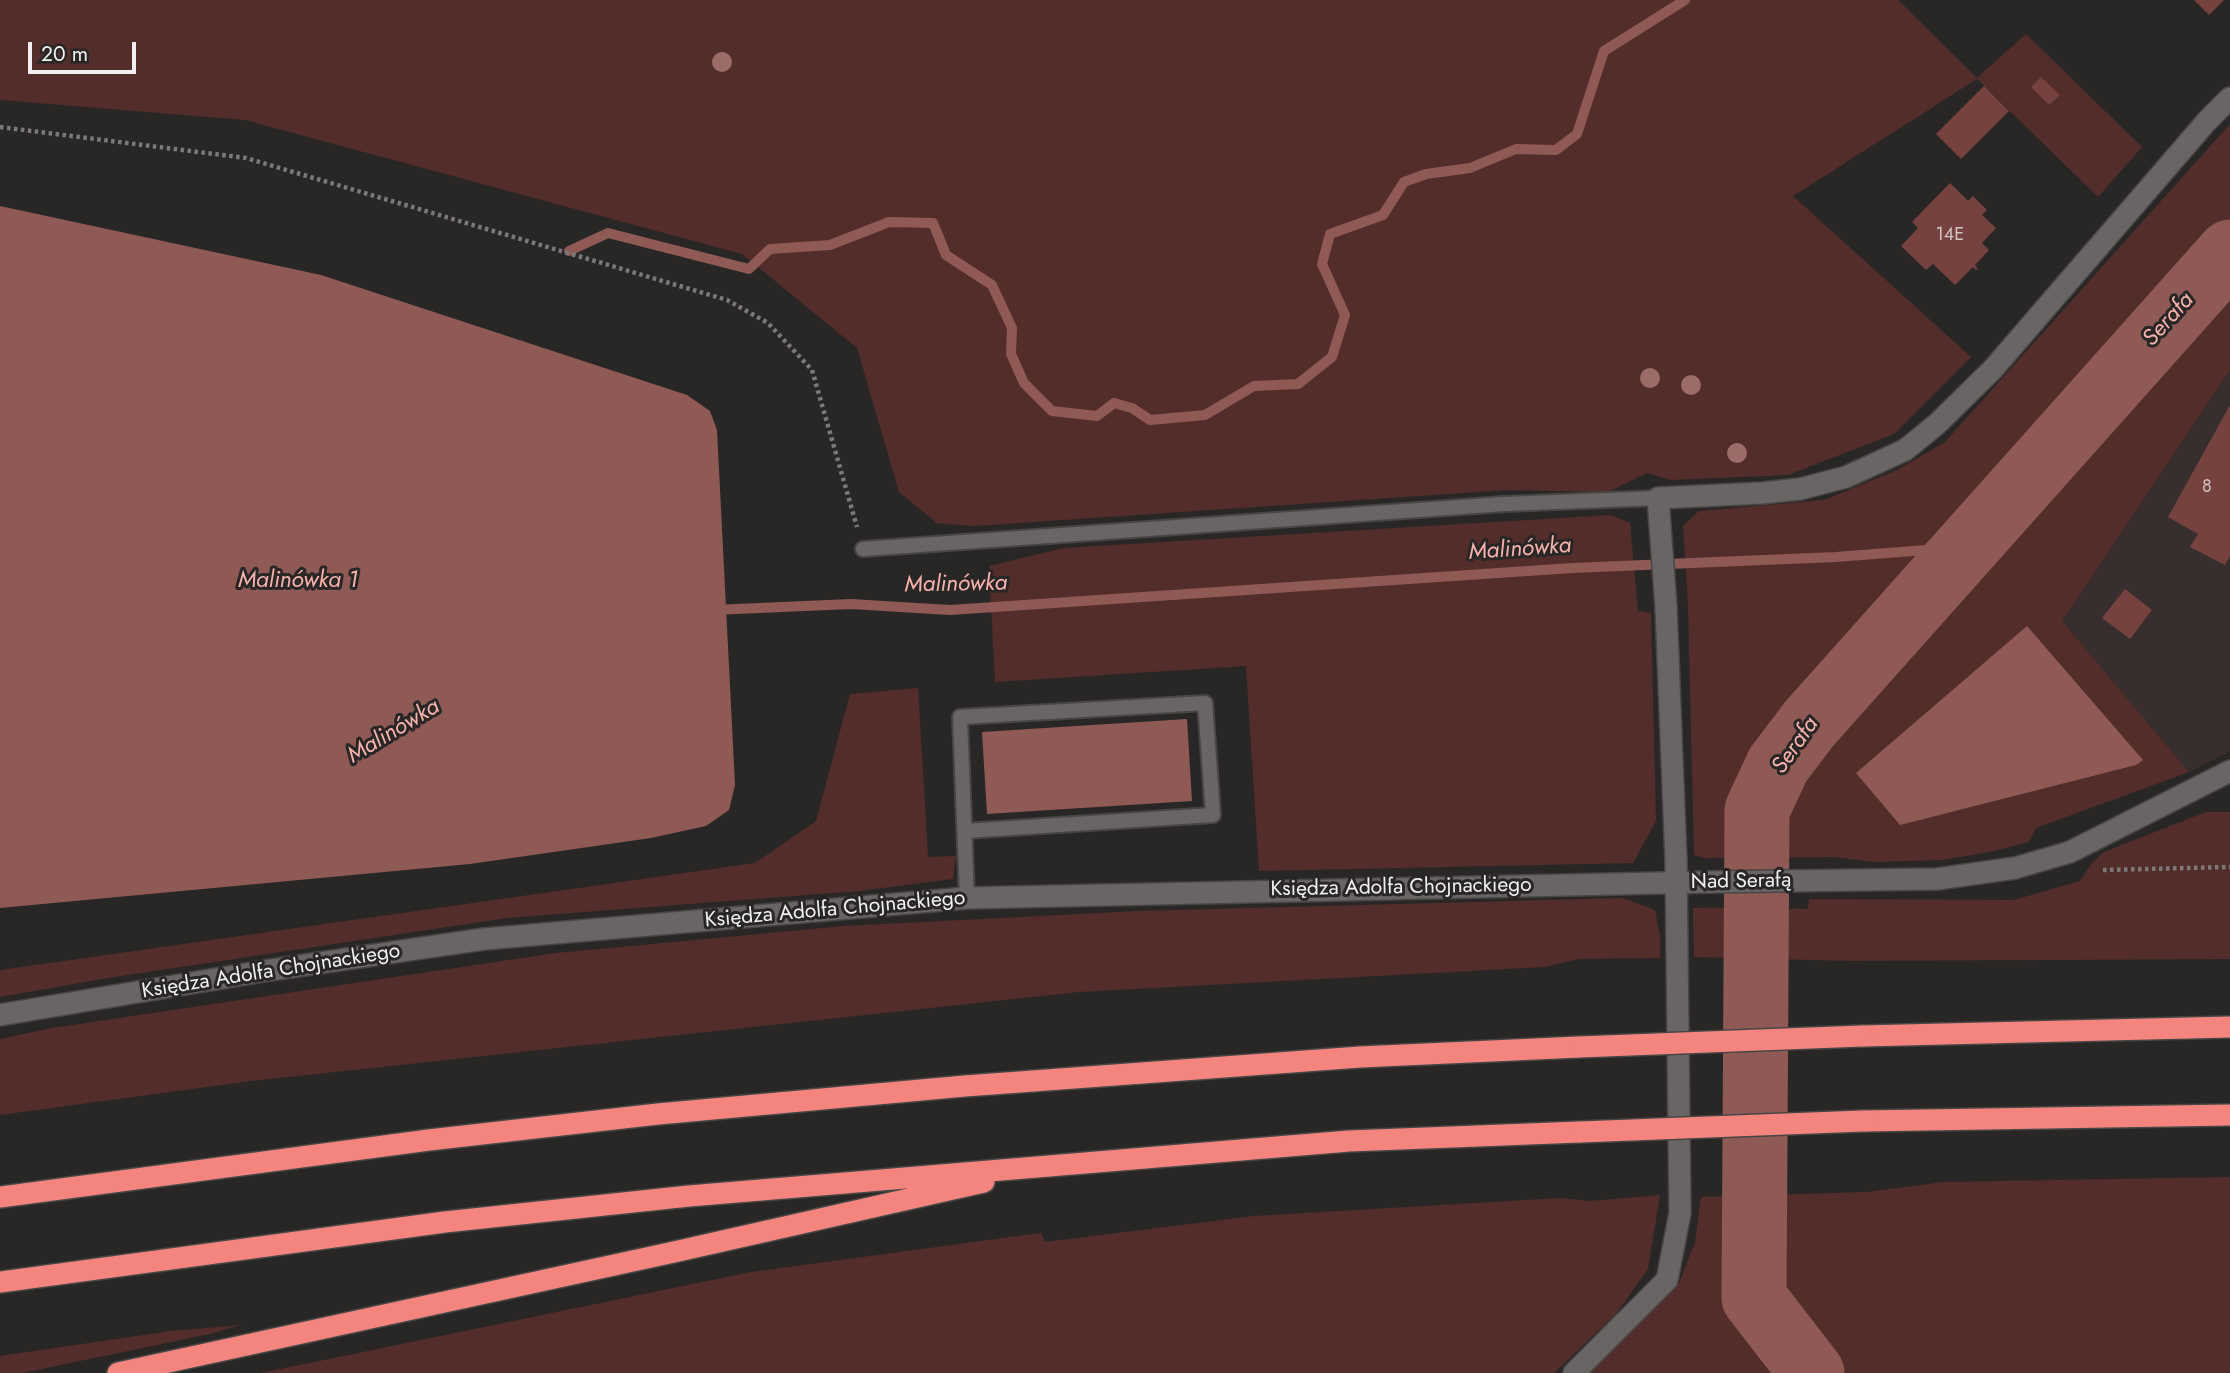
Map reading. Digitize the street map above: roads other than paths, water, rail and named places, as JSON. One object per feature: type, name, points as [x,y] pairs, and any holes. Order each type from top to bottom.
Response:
[{"type":"highway","points":[[0,1196],[429,1140],[658,1114],[965,1086],[1360,1057],[1862,1036],[2230,1027]]},
{"type":"highway","points":[[0,1282],[444,1222],[689,1196],[1349,1141],[1863,1121],[2230,1115]]},
{"type":"highway","points":[[118,1373],[1063,1164]]},
{"type":"street","points":[[1676,882],[1666,607],[1658,507],[1800,489],[1846,477],[1905,450],[1937,424],[1993,369],[2207,121],[2230,98]]},
{"type":"street","name":"Nad Serafą","points":[[1574,1373],[1667,1280],[1680,1213],[1676,882],[1937,879],[2015,868],[2070,852],[2230,771]]},
{"type":"street","name":"Księdza Adolfa Chojnackiego","points":[[0,1015],[264,971],[484,939],[967,898],[1676,882]]},
{"type":"lane","points":[[863,548],[1504,504],[1658,507]]},
{"type":"lane","points":[[965,831],[1213,815],[1205,703],[960,717],[967,898]]},
{"type":"water","name":"Malinówka 1","points":[[0,206],[321,275],[687,395],[710,411],[717,430],[735,785],[729,810],[706,826],[651,838],[470,864],[0,908]]},
{"type":"water","points":[[2027,626],[2143,760],[2136,765],[1900,825],[1856,773]]},
{"type":"water","points":[[1187,719],[1192,801],[987,814],[982,732]]},
{"type":"waterway","points":[[569,251],[608,233],[749,269],[770,249],[830,245],[889,222],[933,223],[946,255],[992,285],[1012,328],[1011,354],[1024,383],[1052,411],[1097,416],[1114,403],[1132,408],[1150,420],[1205,415],[1254,386],[1298,384],[1332,357],[1345,315],[1322,264],[1330,234],[1383,215],[1404,182],[1426,174],[1470,168],[1516,149],[1556,150],[1577,134],[1604,51],[1685,0]]},
{"type":"waterway","name":"Serafa","points":[[1812,1373],[1754,1298],[1757,810],[1778,765],[1809,724],[2230,252]]},
{"type":"waterway","name":"Malinówka","points":[[713,610],[851,604],[950,610],[1572,568],[1836,557],[1926,550],[1962,554]]}]
